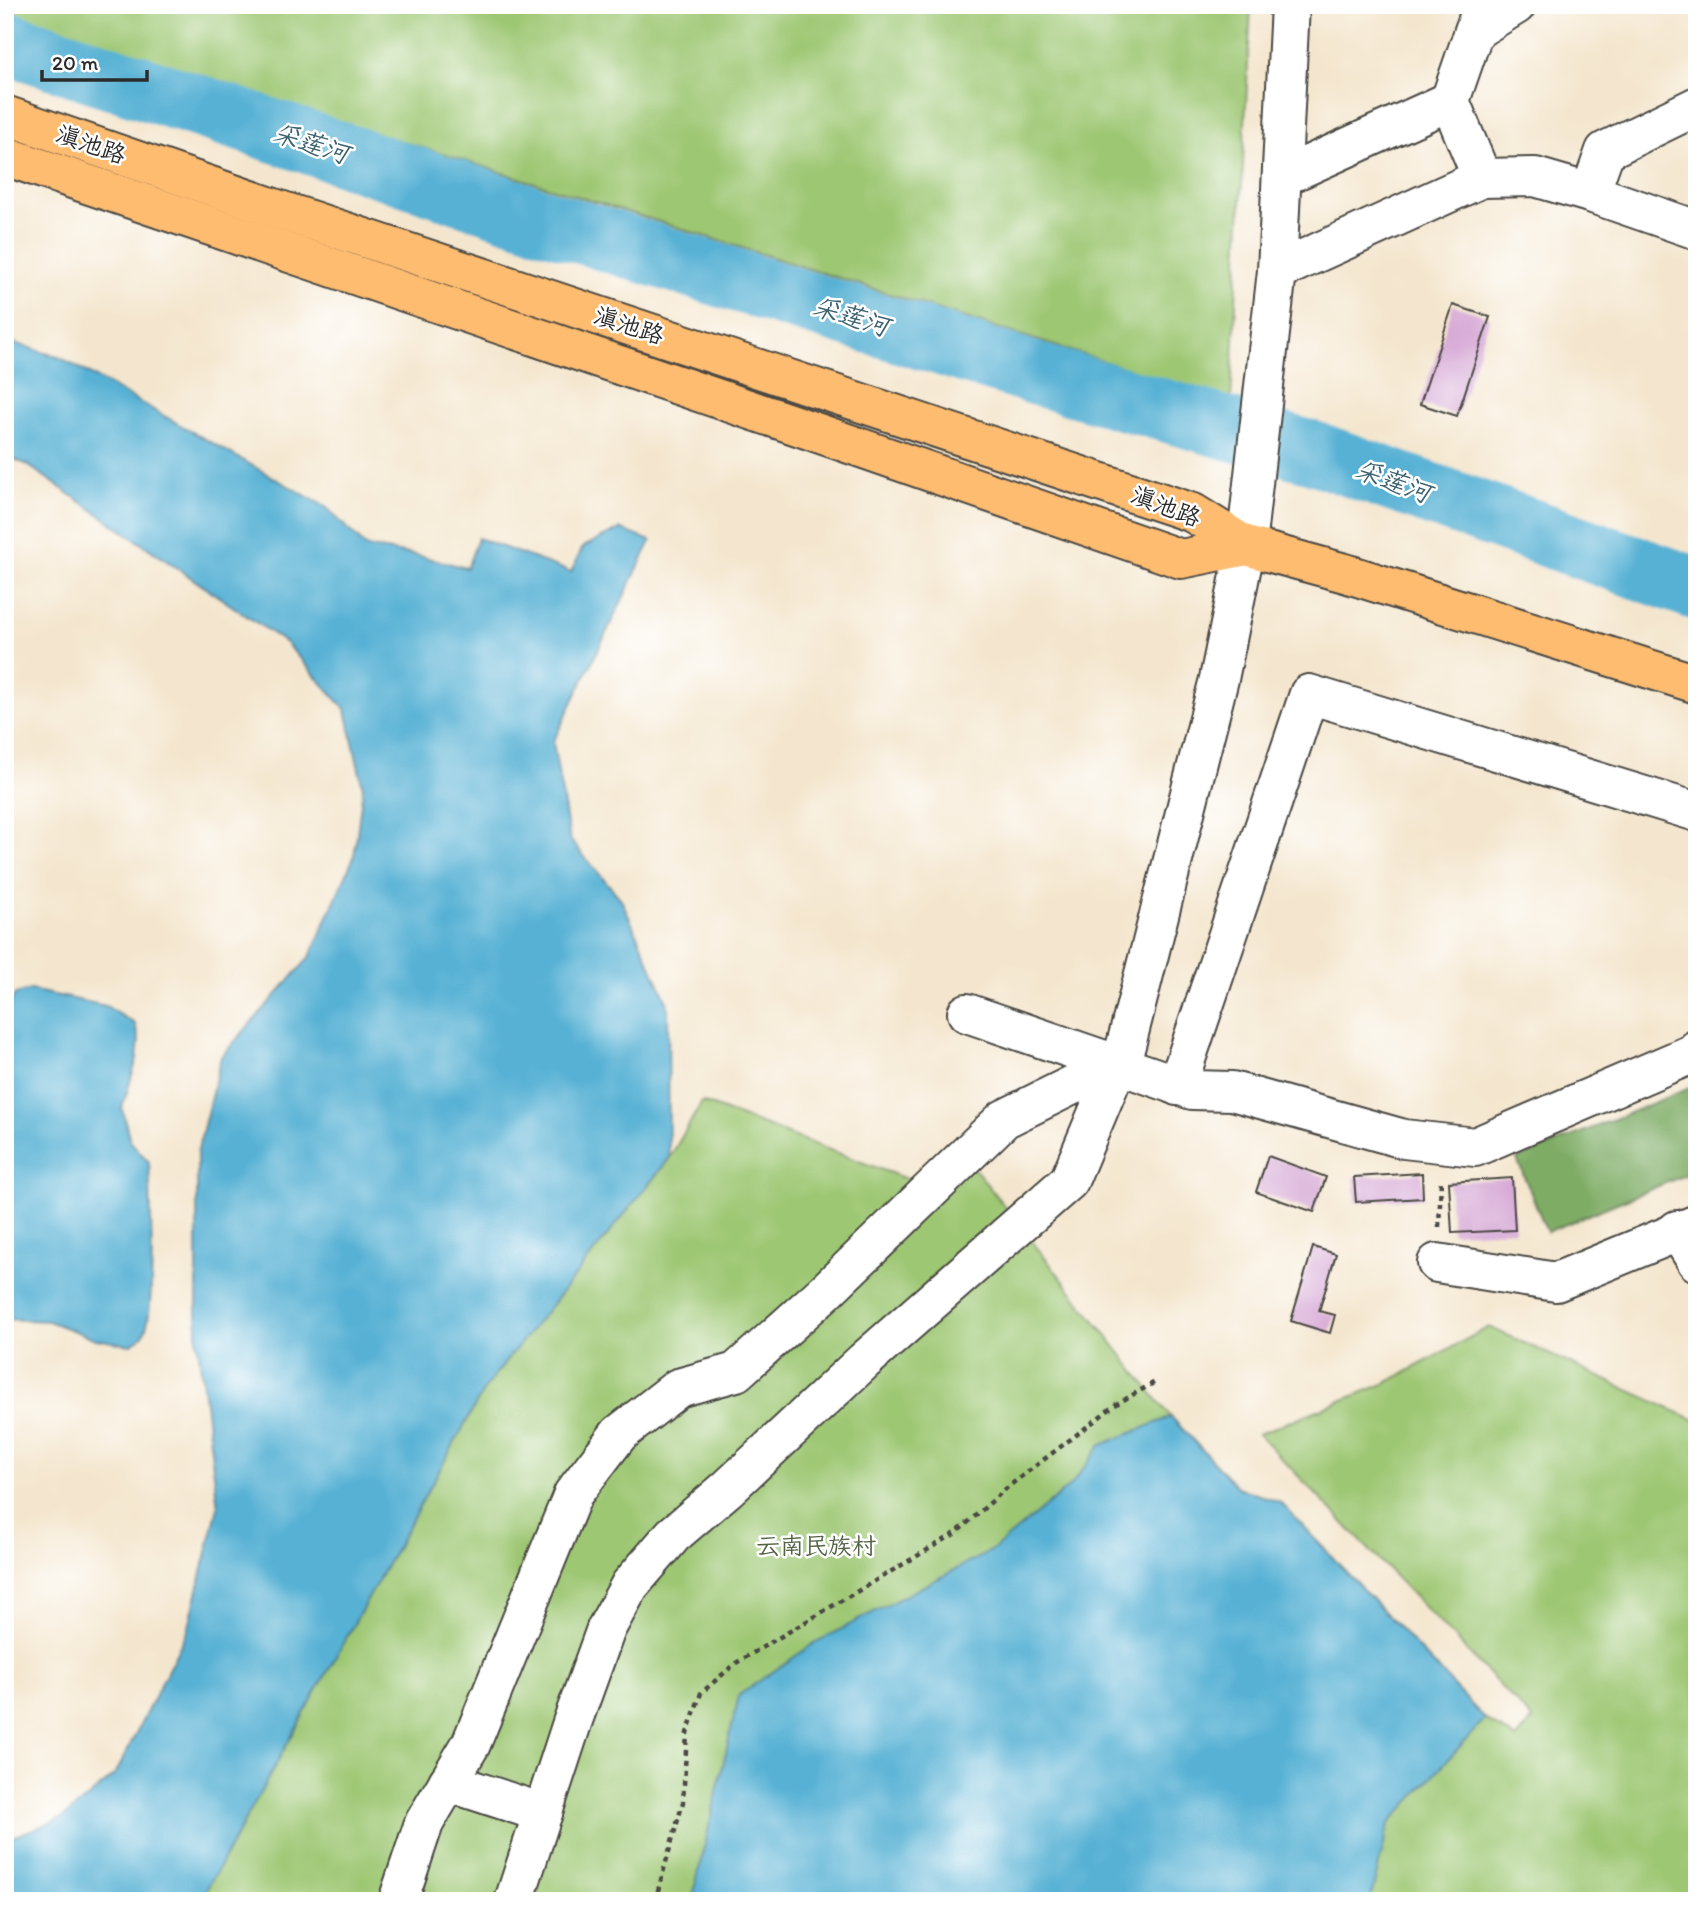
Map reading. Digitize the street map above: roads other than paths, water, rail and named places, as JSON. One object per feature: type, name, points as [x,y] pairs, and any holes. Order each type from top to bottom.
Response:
[{"type":"main road","name":"滇池路","points":[[5,115],[277,209],[1194,513],[1246,547],[1345,573],[1697,684]]},
{"type":"main road","name":"滇池路","points":[[5,156],[1181,559],[1246,547]]},
{"type":"street","points":[[514,1901],[606,1629],[630,1585],[673,1535],[727,1489],[864,1361],[1069,1181],[1126,1045],[1216,693],[1246,547],[1277,271],[1290,5]]},
{"type":"street","points":[[1482,178],[1450,101],[1479,18],[1516,5]]},
{"type":"street","points":[[1282,177],[1450,101]]},
{"type":"street","points":[[1590,192],[1605,151],[1697,106]]},
{"type":"street","points":[[1277,271],[1482,178],[1535,177],[1590,192],[1697,230]]},
{"type":"street","points":[[1177,1086],[1309,695],[1697,812]]},
{"type":"street","points":[[967,1013],[1192,1090],[1233,1091],[1404,1139],[1475,1147],[1694,1053],[1697,1049]]},
{"type":"street","points":[[398,1901],[424,1823],[471,1744],[573,1494],[619,1434],[678,1388],[736,1372],[825,1293],[1004,1119],[1117,1063]]},
{"type":"street","points":[[1437,1262],[1556,1282],[1690,1239]]},
{"type":"street","points":[[448,1782],[543,1813]]},
{"type":"water","points":[[5,340],[61,358],[326,507],[366,547],[416,555],[467,568],[478,538],[571,572],[583,547],[620,529],[651,541],[553,742],[570,840],[621,899],[668,1004],[669,1159],[486,1386],[200,1901],[5,1901],[5,1840],[64,1817],[115,1775],[188,1630],[218,1507],[197,1338],[197,1153],[221,1057],[310,957],[354,857],[363,788],[346,710],[286,643],[26,464],[5,456]]},
{"type":"water","points":[[31,990],[106,1006],[135,1024],[139,1041],[137,1059],[122,1108],[130,1141],[149,1162],[151,1279],[147,1323],[143,1335],[130,1345],[96,1339],[48,1321],[5,1319],[5,1013],[15,994]]},
{"type":"water","points":[[1171,1417],[1237,1487],[1281,1503],[1485,1719],[1389,1824],[1370,1901],[692,1901],[739,1695],[816,1642],[993,1550],[1071,1485],[1101,1445]]},
{"type":"waterway","name":"采莲河","points":[[5,42],[545,221],[1046,377],[1318,454],[1697,589]]},
{"type":"park label","name":"云南民族村","points":[[816,1545]]}]
